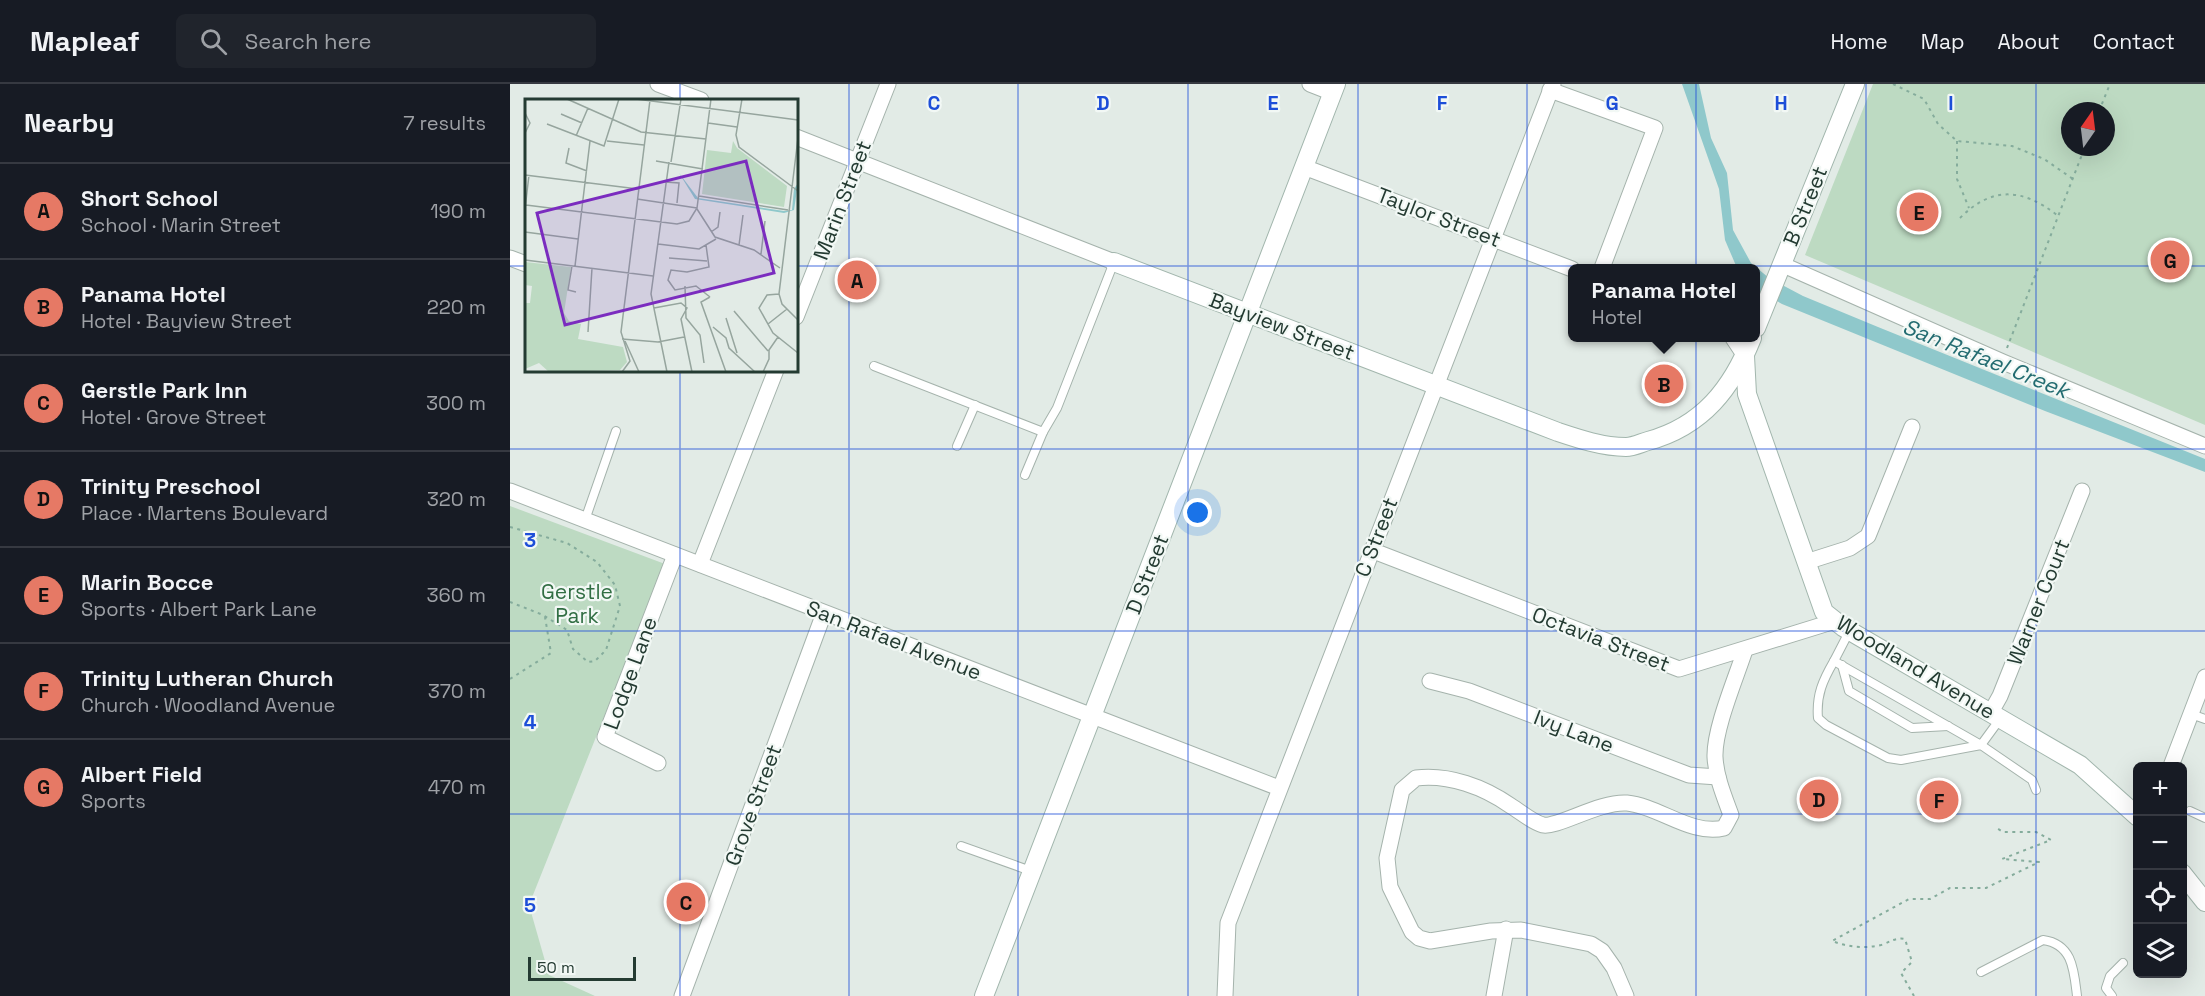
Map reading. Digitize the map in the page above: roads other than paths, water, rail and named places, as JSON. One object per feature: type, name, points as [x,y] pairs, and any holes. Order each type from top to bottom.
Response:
[{"type":"street","points":[[658,84],[698,99]]},
{"type":"street","name":"Marin Street","points":[[798,312],[888,84]]},
{"type":"street","points":[[1310,84],[1334,88]]},
{"type":"street","name":"B Street","points":[[1760,317],[1855,84]]},
{"type":"street","points":[[1552,87],[1655,128],[1604,264]]},
{"type":"street","name":"C Street","points":[[1225,996],[1228,923],[1436,386],[1491,237],[1552,87]]},
{"type":"street","name":"D Street","points":[[984,996],[1334,88]]},
{"type":"street","name":"Bayview Street","points":[[798,138],[1436,386],[1558,432],[1592,442],[1626,447],[1680,429],[1708,408],[1725,391],[1744,356]]},
{"type":"street","name":"Taylor Street","points":[[1304,167],[1568,267]]},
{"type":"street","points":[[510,258],[525,264]]},
{"type":"street","points":[[1781,264],[2002,362],[2205,446]]},
{"type":"street","points":[[1735,342],[1744,356]]},
{"type":"street","points":[[1744,356],[1750,342]]},
{"type":"street","name":"Woodland Avenue","points":[[1744,356],[1747,394],[1820,606],[1842,626],[2080,765],[2137,816]]},
{"type":"street","points":[[700,564],[775,372]]},
{"type":"street","points":[[1806,562],[1850,548],[1868,536],[1912,427]]},
{"type":"street","name":"San Rafael Avenue","points":[[510,491],[1279,788]]},
{"type":"street","name":"Warner Court","points":[[1996,715],[2000,696],[2082,491]]},
{"type":"street","name":"Octavia Street","points":[[1371,550],[1679,669],[1842,626]]},
{"type":"street","name":"Lodge Lane","points":[[658,763],[605,737],[675,555]]},
{"type":"street","name":"Grove Street","points":[[682,996],[824,613]]},
{"type":"street","points":[[1626,996],[1614,968],[1602,951],[1591,944],[1539,932],[1506,929],[1430,941],[1419,938],[1412,932],[1390,887],[1387,858],[1402,790],[1407,783],[1416,778],[1427,777],[1462,783],[1498,797],[1541,824],[1550,825],[1597,807],[1627,803],[1660,812],[1705,829],[1724,828],[1731,815],[1718,777],[1715,756],[1717,739],[1745,650]]},
{"type":"street","points":[[2172,762],[2198,716],[2205,677]]},
{"type":"street","name":"Ivy Lane","points":[[1430,681],[1468,691],[1689,775],[1718,777]]},
{"type":"street","points":[[2187,879],[2205,902]]},
{"type":"street","points":[[1494,996],[1506,929]]},
{"type":"lane","points":[[1025,475],[1043,432],[1057,408],[1114,262]]},
{"type":"lane","points":[[874,366],[1043,432]]},
{"type":"lane","points":[[957,446],[975,405]]},
{"type":"lane","points":[[585,520],[616,431]]},
{"type":"lane","points":[[1842,626],[1838,663],[1849,692],[1912,728],[1949,726]]},
{"type":"lane","points":[[1838,663],[1820,686],[1817,703],[1818,718],[1826,725],[1888,758],[1901,760],[1981,746]]},
{"type":"lane","points":[[1838,663],[1981,746],[2032,780],[2036,790]]},
{"type":"lane","points":[[1981,746],[1996,715]]},
{"type":"lane","points":[[2190,811],[2205,818]]},
{"type":"lane","points":[[961,846],[1032,872]]},
{"type":"lane","points":[[1981,972],[2043,940],[2054,941],[2062,947],[2072,961],[2077,996]]},
{"type":"lane","points":[[2112,996],[2106,988],[2110,976],[2123,963]]},
{"type":"water","points":[[1682,84],[1699,84],[1711,138],[1727,173],[1733,230],[1752,264],[1735,264],[1725,240],[1719,189]]},
{"type":"water","points":[[1760,270],[1769,278],[1803,296],[2205,459],[2205,472],[2045,411],[1782,304],[1760,291]]},
{"type":"place","name":"Marin Bocce","points":[[1919,212]]},
{"type":"place","name":"Albert Field","points":[[2170,260]]},
{"type":"place","name":"Short School","points":[[857,280]]},
{"type":"place","name":"Panama Hotel","points":[[1664,384]]},
{"type":"place","name":"Trinity Preschool","points":[[1819,799]]},
{"type":"place","name":"Trinity Lutheran Church","points":[[1939,800]]},
{"type":"place","name":"Gerstle Park Inn","points":[[686,902]]},
{"type":"water label","name":"San Rafael Creek","points":[[1986,358]]},
{"type":"park label","name":"Gerstle Park","points":[[577,603]]}]
